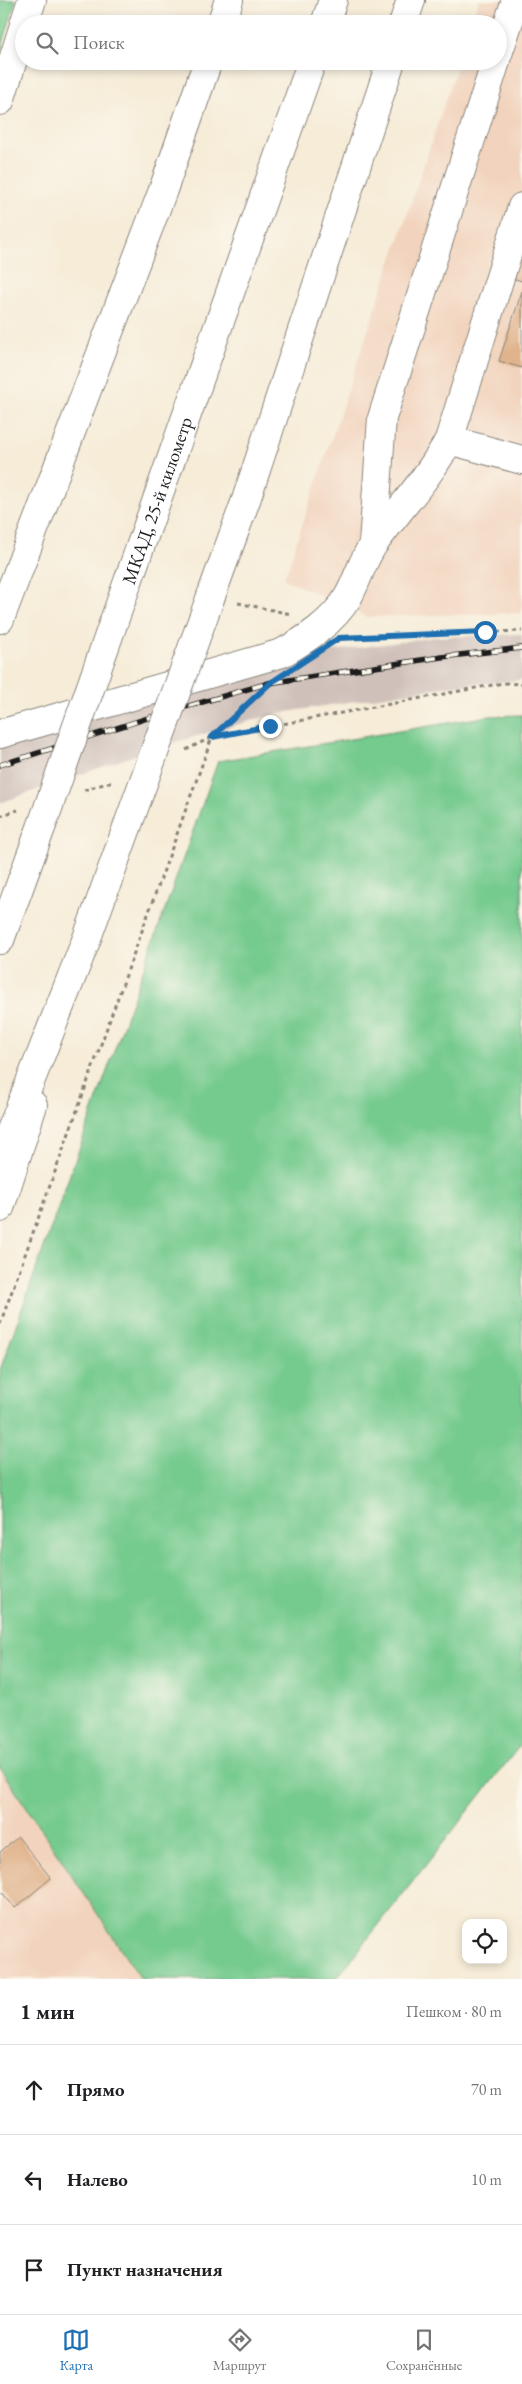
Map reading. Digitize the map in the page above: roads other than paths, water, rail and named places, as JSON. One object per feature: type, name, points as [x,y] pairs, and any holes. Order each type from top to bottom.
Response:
[{"type":"main road","points":[[27,15],[32,0]]},
{"type":"main road","points":[[223,15],[229,0]]},
{"type":"main road","points":[[328,15],[333,0]]},
{"type":"main road","points":[[406,15],[411,0]]},
{"type":"main road","points":[[507,27],[516,0]]},
{"type":"main road","points":[[0,102],[15,53]]},
{"type":"main road","points":[[0,619],[163,190],[205,70]]},
{"type":"main road","name":"МКАД, 25-й километр","points":[[0,940],[309,70]]},
{"type":"main road","points":[[0,1158],[87,938],[246,500],[388,70]]},
{"type":"main road","points":[[373,544],[382,418],[493,70]]},
{"type":"main road","points":[[0,734],[282,653],[303,641],[327,622],[347,598],[373,544],[438,462],[449,440],[522,207]]},
{"type":"main road","points":[[449,440],[522,460]]},
{"type":"main road","points":[[0,1208],[87,938]]},
{"type":"railway","points":[[0,765],[154,716],[269,683],[441,657],[522,648]]}]
